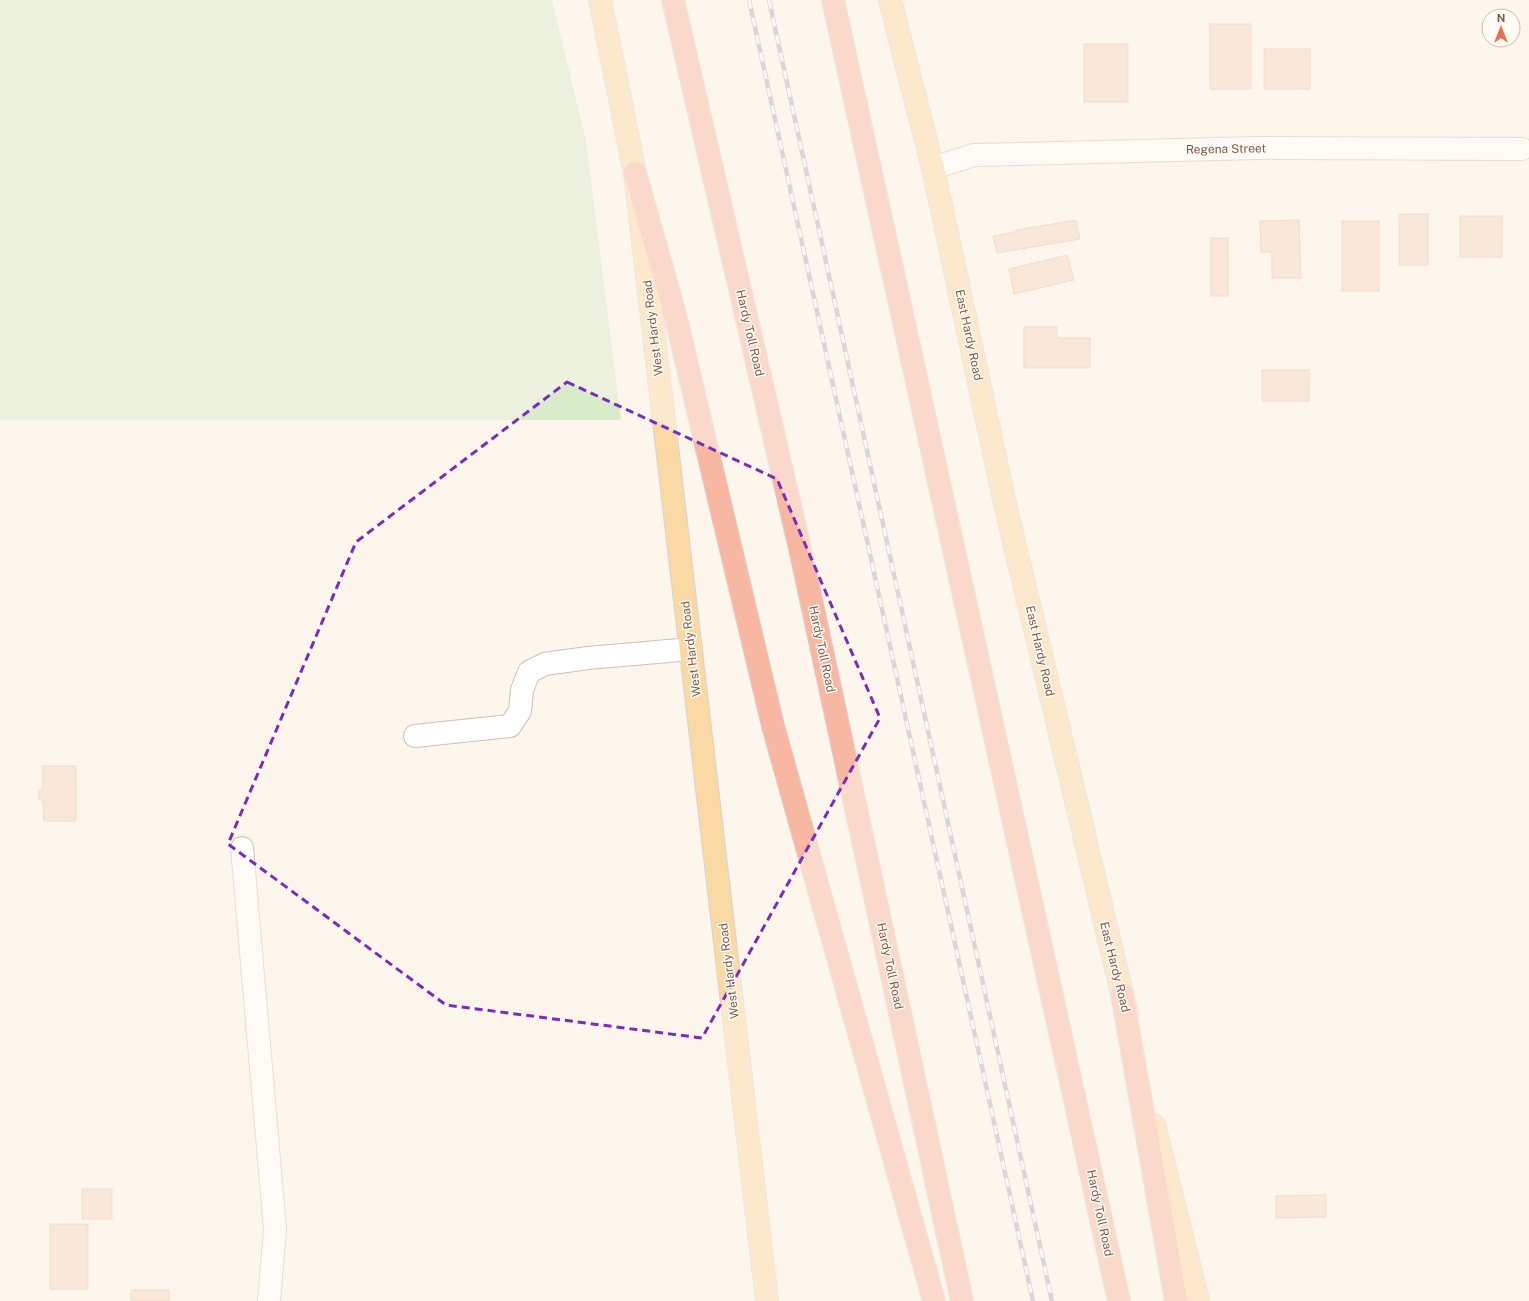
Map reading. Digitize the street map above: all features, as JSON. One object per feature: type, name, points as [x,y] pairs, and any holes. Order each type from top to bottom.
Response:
[{"type":"highway","name":"Hardy Toll Road","points":[[673,0],[801,553],[962,1301]]},
{"type":"highway","name":"Hardy Toll Road","points":[[833,0],[1119,1301]]},
{"type":"highway","points":[[635,174],[674,310],[773,726],[934,1301]]},
{"type":"highway","points":[[1122,994],[1176,1301]]},
{"type":"main road","name":"West Hardy Road","points":[[600,0],[635,174],[767,1301]]},
{"type":"main road","name":"East Hardy Road","points":[[890,0],[933,168],[1005,504],[1122,994],[1198,1301]]},
{"type":"street","name":"Regena Street","points":[[933,168],[974,155],[1259,148],[1522,149]]},
{"type":"street","points":[[414,736],[510,726],[520,711],[522,690],[528,672],[545,664],[588,658],[691,649]]},
{"type":"street","points":[[242,848],[275,1229],[269,1301]]},
{"type":"highlighted area","points":[[567,382],[777,479],[880,718],[702,1038],[446,1005],[228,844],[356,542]]},
{"type":"green space","points":[[0,0],[552,0],[586,140],[621,420],[0,420]]},
{"type":"building","points":[[1210,24],[1251,24],[1251,89],[1210,89]]},
{"type":"building","points":[[1084,44],[1128,44],[1128,102],[1084,102]]},
{"type":"building","points":[[1264,49],[1310,49],[1310,89],[1264,89]]},
{"type":"building","points":[[1399,214],[1428,214],[1428,265],[1399,265]]},
{"type":"building","points":[[1460,216],[1502,216],[1502,257],[1460,257]]},
{"type":"building","points":[[1076,220],[1080,239],[997,253],[993,236],[1016,232],[1016,230]]},
{"type":"building","points":[[1299,220],[1301,278],[1272,278],[1272,252],[1261,252],[1260,221]]},
{"type":"building","points":[[1342,221],[1379,221],[1379,291],[1342,291]]},
{"type":"building","points":[[1211,238],[1228,238],[1228,296],[1211,296]]},
{"type":"building","points":[[1067,255],[1074,280],[1014,294],[1009,269]]},
{"type":"building","points":[[1024,327],[1057,327],[1057,338],[1090,338],[1090,368],[1024,368]]},
{"type":"building","points":[[1262,370],[1309,370],[1309,401],[1262,401]]},
{"type":"building","points":[[43,766],[76,766],[76,821],[44,821],[43,800],[39,800],[39,790],[43,790]]},
{"type":"building","points":[[82,1189],[112,1189],[112,1219],[82,1219]]},
{"type":"building","points":[[1326,1195],[1326,1217],[1276,1218],[1276,1196]]},
{"type":"building","points":[[50,1224],[88,1224],[88,1289],[50,1289]]},
{"type":"building","points":[[131,1290],[169,1290],[169,1301],[131,1301]]},
{"type":"railway","points":[[749,0],[1033,1301]]},
{"type":"railway","points":[[769,0],[1052,1301]]}]
